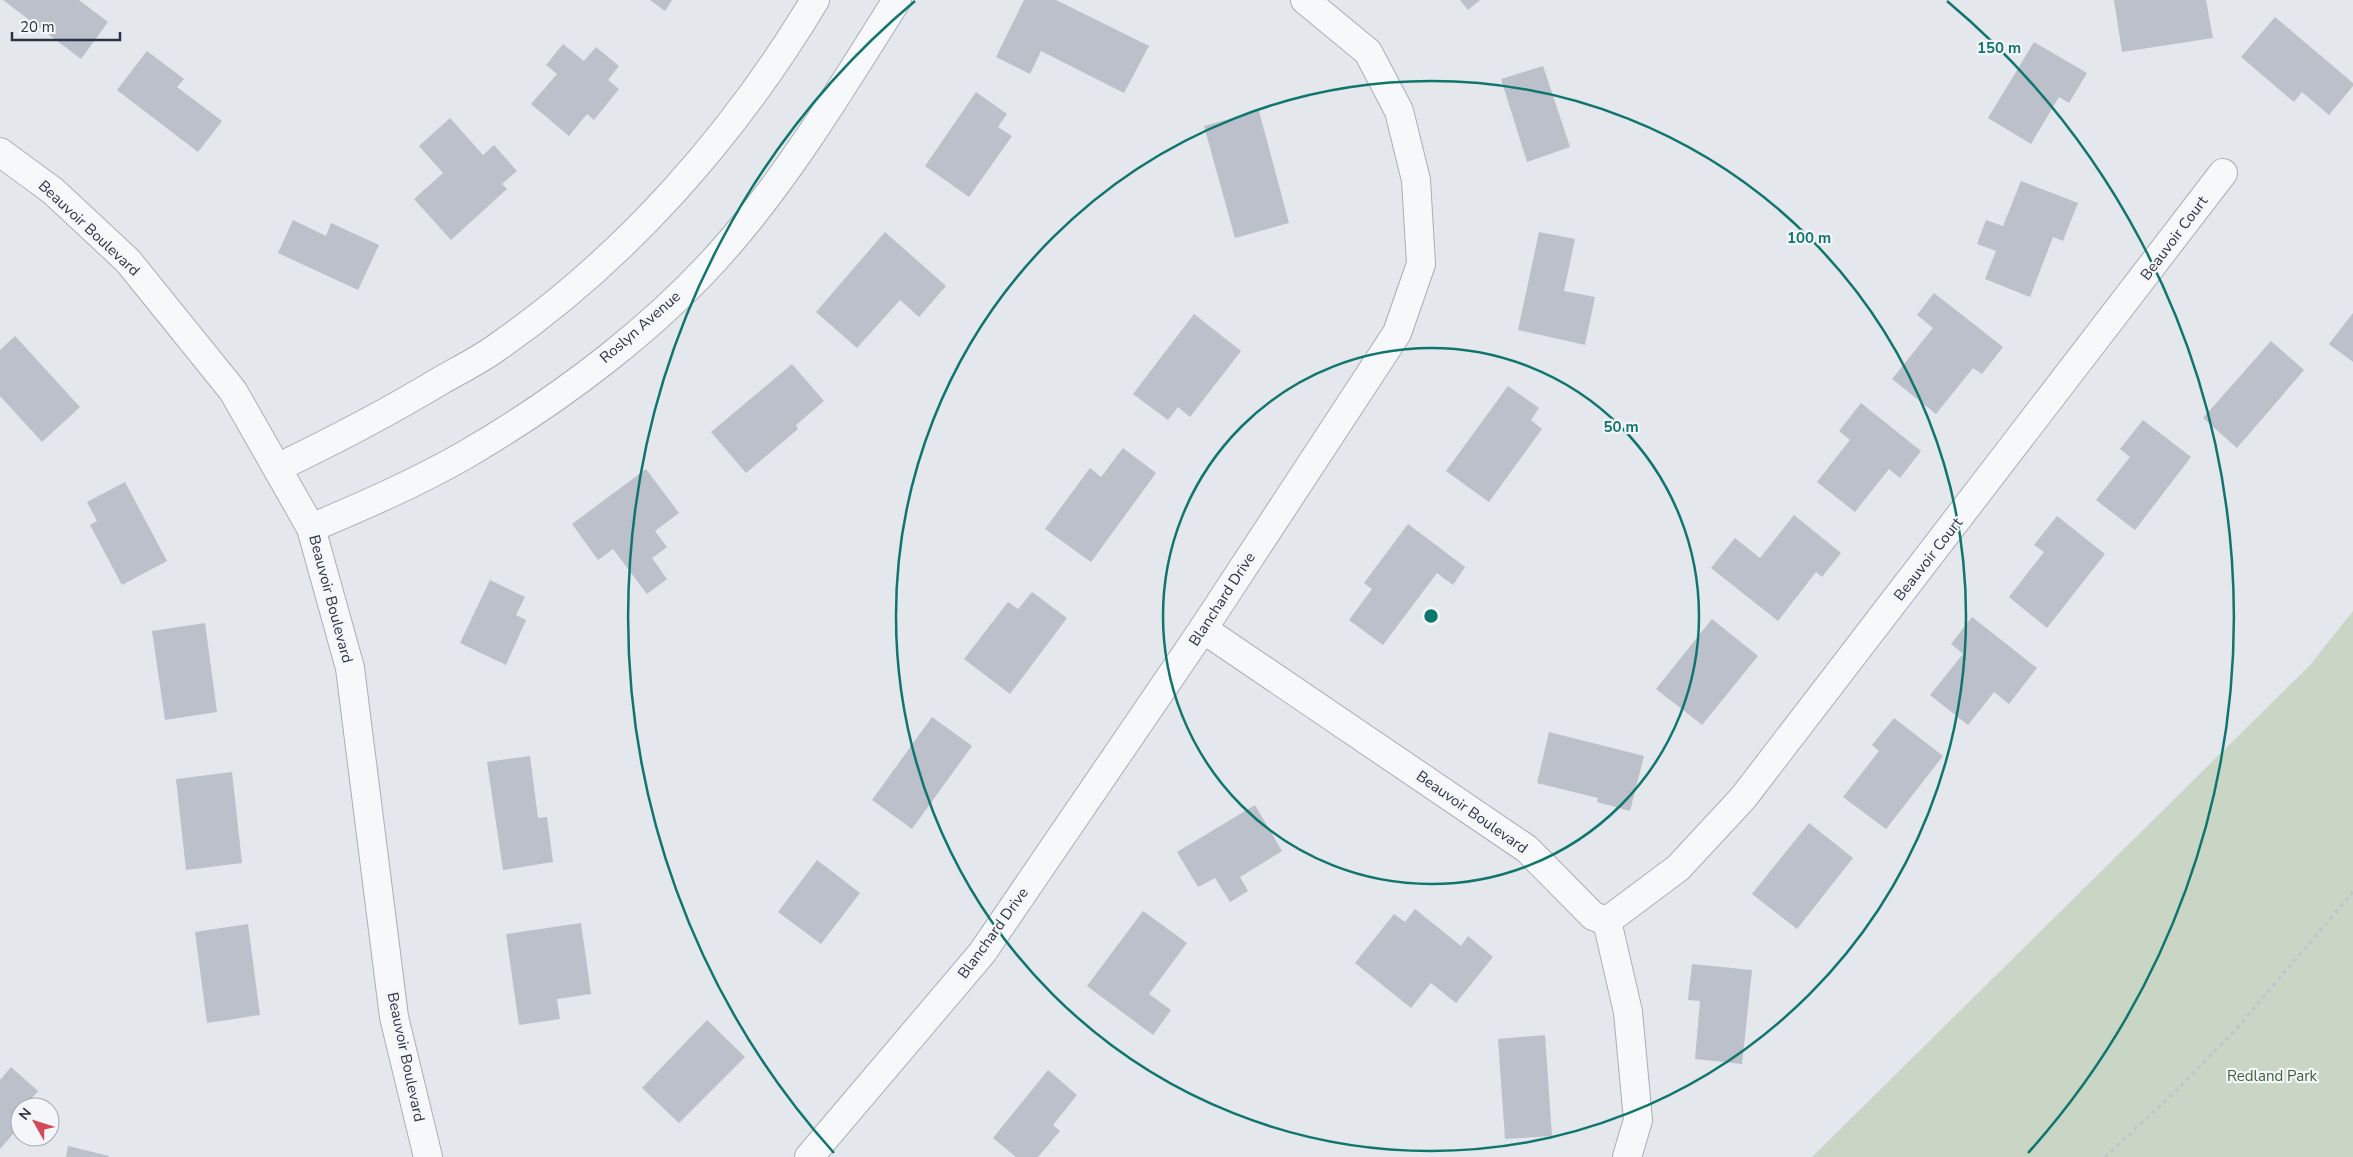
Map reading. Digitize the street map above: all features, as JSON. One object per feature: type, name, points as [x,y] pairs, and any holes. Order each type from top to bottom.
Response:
[{"type":"street","points":[[277,468],[372,422],[496,349],[603,264],[699,164],[787,48],[816,0]]},
{"type":"street","name":"Roslyn Avenue","points":[[311,528],[370,502],[464,456],[567,389],[659,314],[731,241],[805,146],[897,0]]},
{"type":"street","name":"Blanchard Drive","points":[[809,1157],[982,953],[1203,630],[1398,333],[1421,264],[1416,180],[1399,111],[1368,52],[1314,5],[1305,0]]},
{"type":"street","name":"Beauvoir Boulevard","points":[[0,152],[53,191],[128,261],[233,391],[311,528],[350,668],[394,1017],[428,1157]]},
{"type":"street","name":"Beauvoir Court","points":[[1607,921],[1678,868],[1743,798],[2223,173]]},
{"type":"street","name":"Beauvoir Boulevard","points":[[1203,630],[1527,849],[1593,916],[1607,921]]},
{"type":"street","points":[[1607,921],[1628,1012],[1638,1120],[1627,1157]]},
{"type":"path","points":[[2105,1157],[2173,1094],[2237,1028],[2353,892]]},
{"type":"green space","name":"Redland Park","points":[[2353,611],[2353,1157],[1812,1157],[2310,665]]},
{"type":"building","points":[[3,0],[79,0],[108,22],[81,59]]},
{"type":"building","points":[[650,0],[672,0],[665,11]]},
{"type":"building","points":[[1024,0],[1056,0],[1149,46],[1124,93],[1041,51],[1030,74],[996,57]]},
{"type":"building","points":[[1460,0],[1480,0],[1468,10]]},
{"type":"building","points":[[2114,0],[2206,0],[2213,38],[2122,52]]},
{"type":"building","points":[[2275,17],[2353,83],[2353,86],[2329,115],[2302,92],[2294,102],[2241,57]]},
{"type":"building","points":[[2034,42],[2087,73],[2069,103],[2059,97],[2031,144],[1988,118]]},
{"type":"building","points":[[563,44],[584,61],[596,47],[619,66],[608,80],[619,89],[594,120],[587,114],[569,136],[531,104],[557,74],[546,65]]},
{"type":"building","points":[[147,51],[184,79],[177,87],[222,121],[198,152],[117,90]]},
{"type":"building","points":[[1543,66],[1570,147],[1527,162],[1501,79]]},
{"type":"building","points":[[976,92],[1007,114],[998,127],[1012,136],[969,197],[925,166]]},
{"type":"building","points":[[1259,111],[1289,223],[1235,238],[1204,126]]},
{"type":"building","points":[[450,118],[483,155],[494,145],[517,171],[502,184],[507,189],[451,240],[414,199],[443,173],[419,146]]},
{"type":"building","points":[[2021,181],[2078,203],[2063,241],[2053,237],[2030,297],[1985,279],[1996,251],[1977,244],[1986,220],[2003,226]]},
{"type":"building","points":[[293,220],[326,236],[331,223],[379,245],[358,290],[278,253]]},
{"type":"building","points":[[885,232],[946,286],[919,317],[900,300],[857,348],[816,312]]},
{"type":"building","points":[[1539,232],[1575,239],[1564,291],[1595,297],[1585,345],[1518,330]]},
{"type":"building","points":[[1934,293],[2003,347],[1982,374],[1973,368],[1936,414],[1892,379],[1933,328],[1917,315]]},
{"type":"building","points":[[2353,313],[2353,362],[2329,344]]},
{"type":"building","points":[[1194,314],[1241,351],[1190,417],[1178,407],[1168,420],[1133,394]]},
{"type":"building","points":[[15,336],[80,407],[42,442],[0,396],[0,350]]},
{"type":"building","points":[[2271,341],[2304,370],[2237,448],[2203,418]]},
{"type":"building","points":[[792,364],[824,401],[796,425],[798,429],[746,473],[711,432]]},
{"type":"building","points":[[1508,386],[1539,408],[1531,420],[1542,429],[1489,502],[1446,471]]},
{"type":"building","points":[[1861,403],[1921,451],[1900,478],[1889,469],[1855,512],[1817,482],[1850,440],[1839,431]]},
{"type":"building","points":[[2143,420],[2191,457],[2135,530],[2096,500],[2130,457],[2120,449]]},
{"type":"building","points":[[1123,448],[1156,473],[1091,562],[1045,529],[1090,468],[1101,477]]},
{"type":"building","points":[[646,469],[679,513],[655,531],[667,547],[652,558],[667,579],[647,594],[613,549],[598,560],[572,524]]},
{"type":"building","points":[[125,482],[167,561],[122,585],[90,525],[97,521],[87,502]]},
{"type":"building","points":[[1794,515],[1841,553],[1822,577],[1816,572],[1778,621],[1711,568],[1735,538],[1760,558]]},
{"type":"building","points":[[2057,516],[2105,554],[2047,628],[2009,597],[2044,552],[2034,545]]},
{"type":"building","points":[[1408,524],[1465,567],[1453,585],[1437,573],[1383,645],[1349,620],[1372,589],[1364,583]]},
{"type":"building","points":[[490,580],[525,597],[516,615],[526,620],[506,665],[460,643]]},
{"type":"building","points":[[1032,592],[1067,618],[1010,694],[964,659],[1008,602],[1018,609]]},
{"type":"building","points":[[1972,617],[2037,668],[2009,704],[1994,692],[1968,725],[1930,695],[1963,654],[1951,644]]},
{"type":"building","points":[[1712,619],[1758,656],[1702,725],[1656,689]]},
{"type":"building","points":[[205,623],[217,712],[165,720],[152,631]]},
{"type":"building","points":[[932,717],[972,746],[912,829],[872,800]]},
{"type":"building","points":[[1894,718],[1943,756],[1886,829],[1843,797],[1879,751],[1872,745]]},
{"type":"building","points":[[1549,732],[1644,756],[1630,811],[1597,802],[1598,798],[1537,783]]},
{"type":"building","points":[[530,756],[538,818],[547,817],[553,862],[503,870],[487,762]]},
{"type":"building","points":[[232,772],[242,863],[186,870],[176,779]]},
{"type":"building","points":[[1255,805],[1282,851],[1240,877],[1248,891],[1230,902],[1215,878],[1198,887],[1177,852]]},
{"type":"building","points":[[1809,823],[1853,858],[1797,929],[1752,894]]},
{"type":"building","points":[[817,860],[860,893],[821,944],[778,912]]},
{"type":"building","points":[[1415,909],[1461,946],[1468,936],[1493,957],[1456,1003],[1431,983],[1411,1008],[1355,963],[1394,914],[1405,922]]},
{"type":"building","points":[[1143,911],[1187,943],[1149,994],[1171,1010],[1153,1035],[1087,986]]},
{"type":"building","points":[[581,923],[591,994],[557,999],[560,1019],[519,1025],[506,934]]},
{"type":"building","points":[[248,924],[260,1015],[207,1023],[195,932]]},
{"type":"building","points":[[1692,964],[1752,970],[1742,1064],[1695,1059],[1700,1001],[1688,1000]]},
{"type":"building","points":[[707,1020],[745,1057],[679,1123],[642,1088]]},
{"type":"building","points":[[1545,1035],[1552,1136],[1505,1139],[1498,1039]]},
{"type":"building","points":[[11,1067],[38,1091],[33,1097],[10,1097],[10,1138],[0,1149],[0,1080]]},
{"type":"building","points":[[1048,1070],[1077,1095],[1053,1125],[1060,1131],[1038,1157],[1016,1157],[993,1138]]},
{"type":"building","points":[[68,1146],[109,1156],[109,1157],[66,1157]]}]
